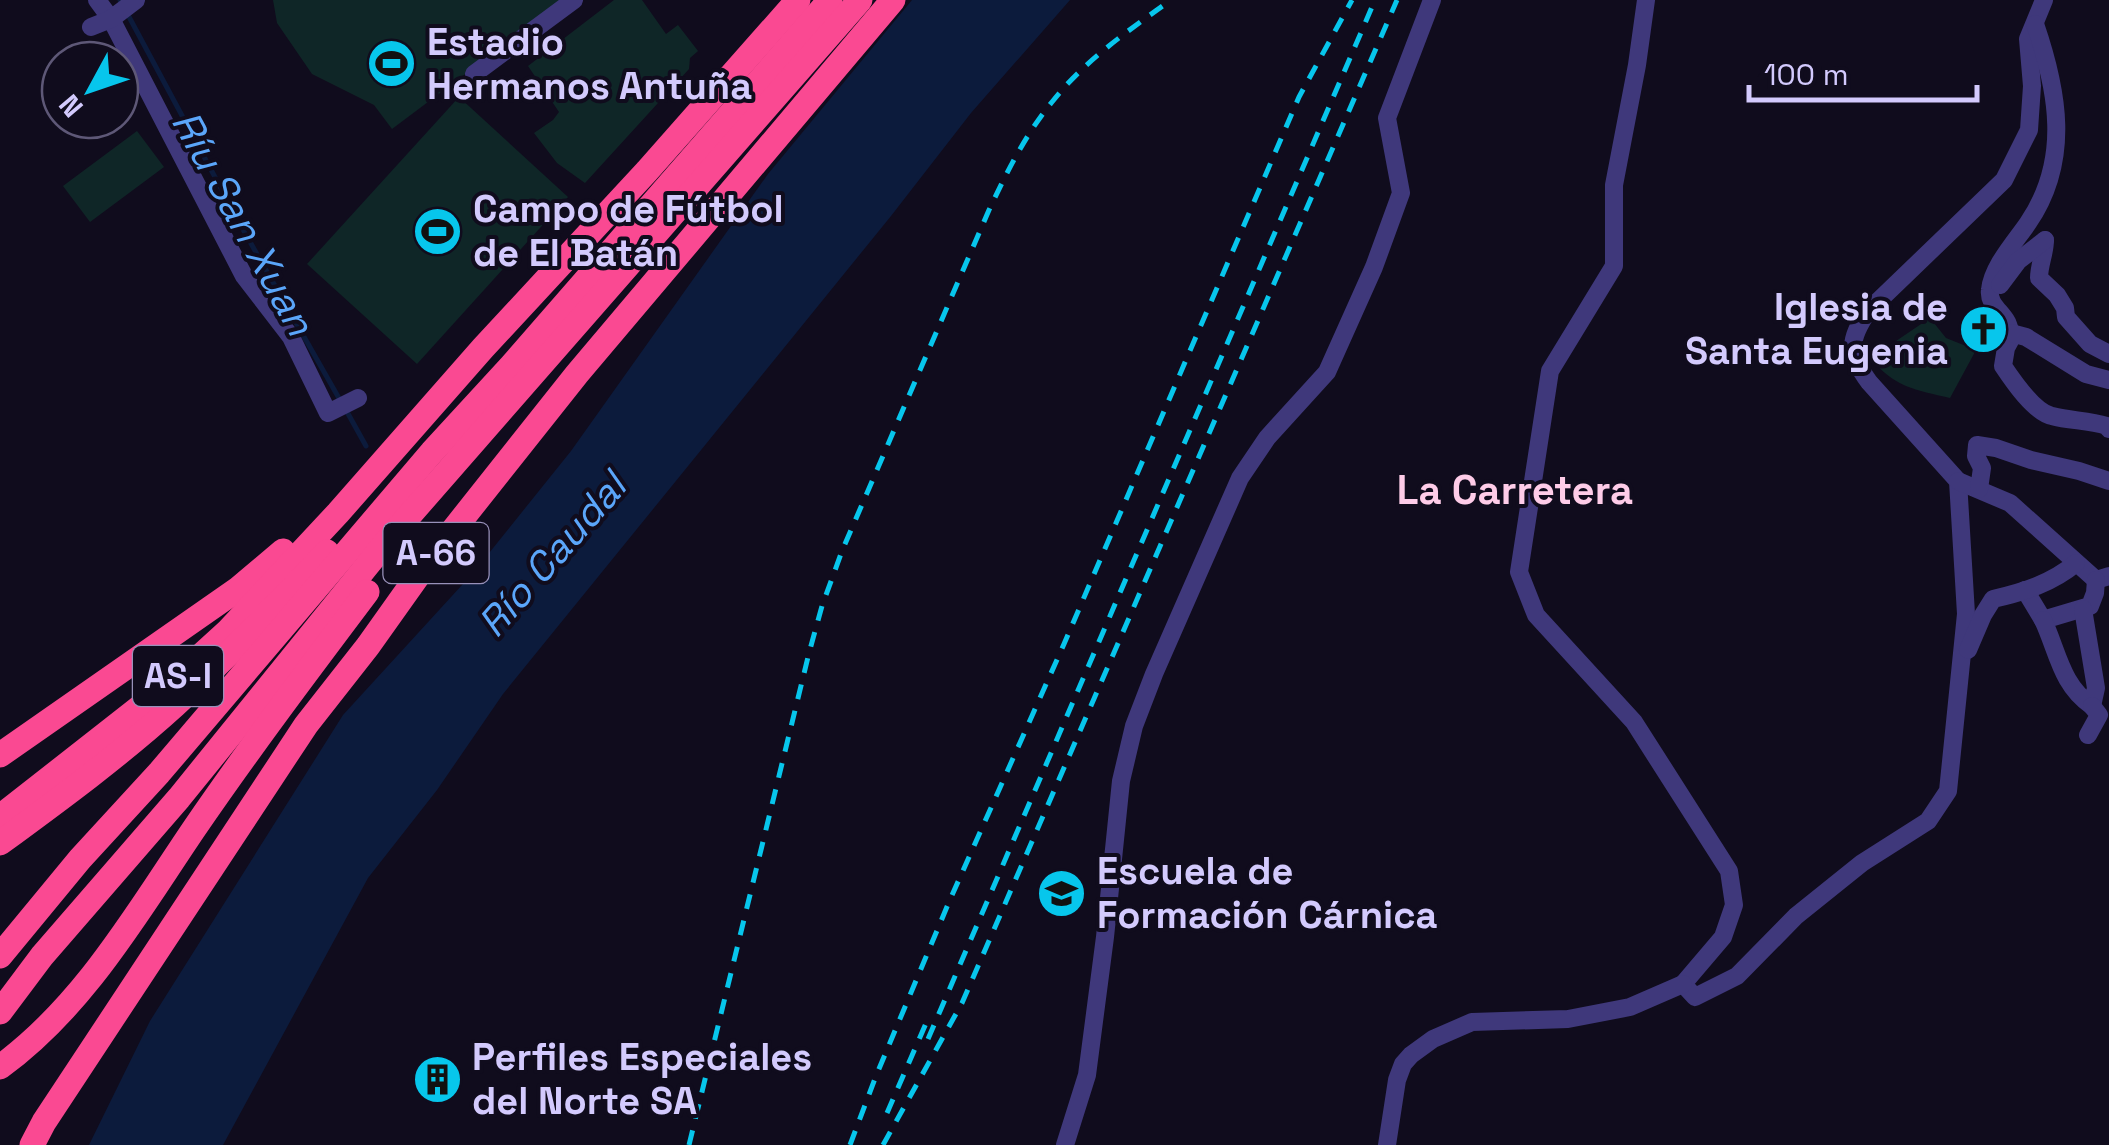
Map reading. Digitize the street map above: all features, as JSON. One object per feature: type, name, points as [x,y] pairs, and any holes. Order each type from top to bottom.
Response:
[{"type":"highway","points":[[483,348],[648,171],[798,0]]},
{"type":"highway","name":"A-66","points":[[0,1012],[42,956],[180,798],[830,0]]},
{"type":"highway","name":"A-66","points":[[0,956],[432,452],[860,0]]},
{"type":"highway","name":"A-66","points":[[32,1145],[306,724],[577,374],[893,0]]},
{"type":"highway","points":[[0,1078],[34,1052],[87,992],[307,671],[401,548],[589,323],[627,249]]},
{"type":"highway","name":"AS-I","points":[[0,817],[172,682],[228,631],[338,514],[483,348]]},
{"type":"highway","name":"A-66","points":[[0,755],[238,589],[311,524],[483,348]]},
{"type":"highway","points":[[0,1067],[30,1046],[128,952],[258,769],[361,640],[420,557],[496,463],[577,374]]},
{"type":"highway","name":"AS-I","points":[[0,843],[113,758],[174,706],[242,641],[386,490],[432,452]]},
{"type":"street","points":[[97,0],[111,19],[244,276],[291,338],[328,413],[358,398]]},
{"type":"street","points":[[91,27],[111,19],[136,0]]},
{"type":"street","points":[[474,74],[574,0]]},
{"type":"street","points":[[1065,1145],[1087,1075],[1121,782],[1134,726],[1240,478],[1268,438],[1328,372],[1374,267],[1401,193],[1387,118],[1432,0]]},
{"type":"street","points":[[1387,1145],[1402,1064],[1433,1039],[1472,1022],[1568,1019],[1630,1007],[1683,984],[1723,938],[1734,905],[1729,871],[1634,722],[1536,616],[1519,572],[1550,371],[1614,266],[1614,185],[1646,0]]},
{"type":"street","points":[[2044,0],[2028,40],[2030,130],[2004,180],[1868,311],[1857,327],[1852,353],[1869,382],[1958,481],[2010,503],[2076,562],[2102,578],[2090,606],[2044,620]]},
{"type":"street","points":[[2034,24],[2048,61],[2058,136],[2042,200],[1998,268],[1990,288],[1991,302],[2011,332],[2003,366],[2014,384],[2049,416],[2095,422],[2109,429]]},
{"type":"street","points":[[1990,296],[2018,261],[2045,240],[2038,278],[2058,295],[2066,317],[2090,344],[2109,354]]},
{"type":"street","points":[[2011,332],[2086,374],[2109,380]]},
{"type":"street","points":[[1979,489],[1982,468],[1976,456],[1977,445],[2109,481]]},
{"type":"street","points":[[1683,984],[1695,997],[1737,976],[1796,916],[1862,863],[1928,821],[1948,791],[1966,614],[1958,481]]},
{"type":"street","points":[[1962,658],[1994,599],[2060,576],[2076,562]]},
{"type":"street","points":[[2025,590],[2044,620],[2062,672],[2080,698],[2099,715],[2088,735]]},
{"type":"street","points":[[2083,609],[2096,688],[2092,706]]},
{"type":"green space","name":"Estadio Hermanos Antuña","points":[[273,0],[564,0],[392,129],[374,105],[312,74],[277,23]]},
{"type":"green space","points":[[614,0],[642,0],[666,34],[678,25],[698,51],[690,58],[689,69],[585,183],[557,163],[534,133],[559,112],[528,66]]},
{"type":"green space","name":"Campo de Fútbol de El Batán","points":[[459,97],[568,197],[417,364],[307,264]]},
{"type":"green space","points":[[140,135],[164,167],[90,222],[63,186],[125,140],[140,140]]},
{"type":"green space","points":[[1930,318],[1946,338],[1976,350],[1950,398],[1897,381],[1871,358]]},
{"type":"water","name":"Río Caudal","points":[[912,0],[1070,0],[971,113],[503,694],[437,790],[368,878],[223,1145],[89,1145],[150,1021],[343,715],[473,573],[571,451],[768,174]]},
{"type":"waterway","name":"Ríu San Xuan","points":[[120,0],[340,400]]},
{"type":"waterway","name":"Ríu San Xuan","points":[[346,410],[366,446]]},
{"type":"railway","points":[[689,1145],[809,653],[842,551],[989,210],[1025,141],[1078,73],[1171,0]]},
{"type":"railway","points":[[850,1145],[949,902],[1299,97],[1352,0]]},
{"type":"railway","points":[[928,1039],[1375,0]]},
{"type":"railway","points":[[883,1145],[962,1003],[1397,0]]},
{"type":"railway","points":[[887,1113],[927,1021]]},
{"type":"place","name":"Estadio Hermanos Antuña","points":[[392,64]]},
{"type":"place","name":"Campo de Fútbol de El Batán","points":[[438,231]]},
{"type":"place","name":"Iglesia de Santa Eugenia","points":[[1983,329]]},
{"type":"place","name":"Escuela de Formación Cárnica","points":[[1062,893]]},
{"type":"place","name":"Perfiles Especiales del Norte SA","points":[[437,1079]]},
{"type":"district","name":"La Carretera","points":[[1515,490]]}]
